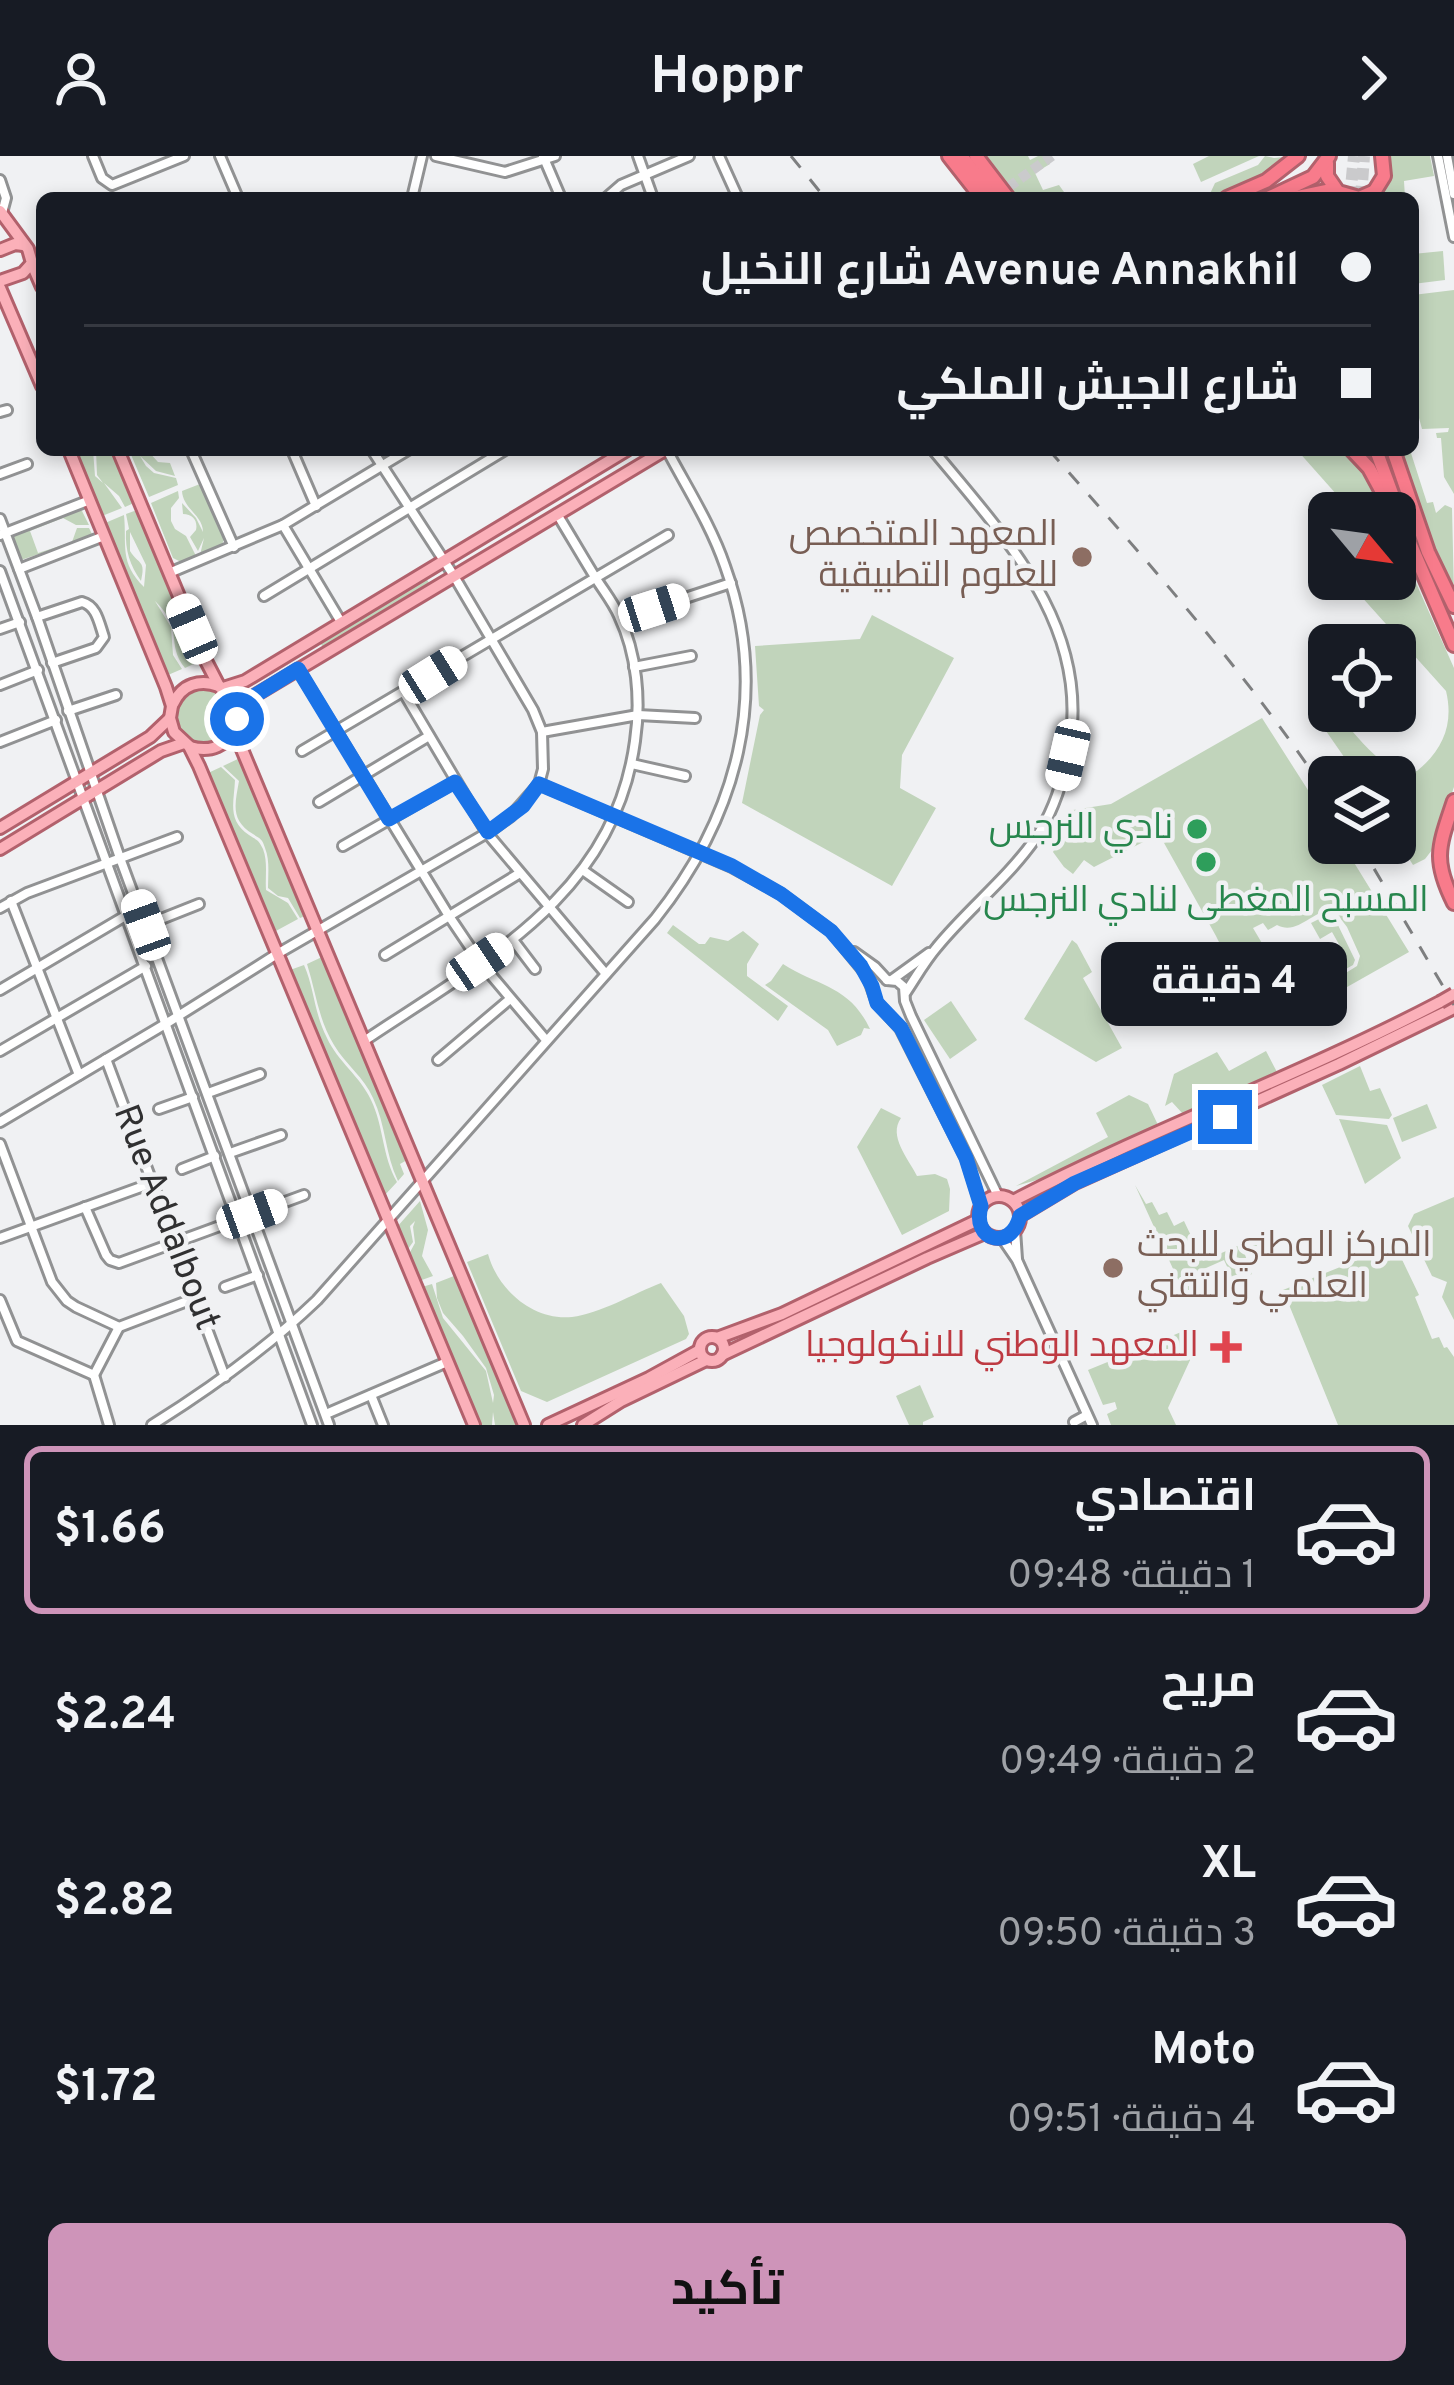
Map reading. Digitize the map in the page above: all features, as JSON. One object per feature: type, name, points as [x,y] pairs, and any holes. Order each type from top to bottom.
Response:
[{"type":"highway","points":[[949,156],[977,192]]},
{"type":"highway","points":[[1241,192],[1266,181],[1298,156]]},
{"type":"highway","points":[[1260,192],[1289,175],[1308,156]]},
{"type":"highway","points":[[1374,192],[1384,176],[1382,156]]},
{"type":"highway","points":[[1329,157],[1327,176],[1336,192]]},
{"type":"highway","points":[[1281,192],[1313,177],[1329,157]]},
{"type":"highway","points":[[967,158],[991,192]]},
{"type":"highway","points":[[967,158],[1002,192]]},
{"type":"highway","points":[[1357,456],[1381,492]]},
{"type":"highway","points":[[1379,456],[1454,645]]},
{"type":"highway","points":[[1394,456],[1428,552],[1454,606]]},
{"type":"highway","points":[[1416,567],[1445,622]]},
{"type":"highway","points":[[1454,801],[1439,854],[1440,873],[1454,903]]},
{"type":"highway","points":[[1454,827],[1444,858],[1454,890]]},
{"type":"main road","points":[[1,212],[28,245],[35,262],[0,285],[36,372]]},
{"type":"main road","points":[[0,250],[28,245]]},
{"type":"main road","points":[[71,456],[171,712],[174,732],[196,761],[473,1425]]},
{"type":"main road","points":[[120,456],[206,661],[230,695],[317,930],[525,1425]]},
{"type":"main road","points":[[0,828],[150,737],[171,712],[176,697],[191,685],[221,687],[244,681],[617,456]]},
{"type":"main road","points":[[0,849],[168,748],[217,747],[228,739],[254,696],[656,456]]},
{"type":"main road","points":[[151,757],[179,754],[196,761]]},
{"type":"main road","points":[[1020,1216],[1075,1183],[1447,1007],[1454,994]]},
{"type":"main road","points":[[1013,1202],[1094,1162],[1287,1082]]},
{"type":"main road","points":[[548,1425],[703,1355],[715,1361],[985,1234],[1002,1238],[1016,1230],[1020,1216],[1013,1202],[998,1196],[981,1206],[978,1220],[985,1234]]},
{"type":"main road","points":[[703,1355],[706,1338],[740,1332],[794,1309],[978,1220]]},
{"type":"main road","points":[[718,1338],[722,1355]]},
{"type":"main road","points":[[583,1425],[703,1355]]},
{"type":"street","points":[[93,156],[102,178],[112,185],[184,156]]},
{"type":"street","points":[[220,156],[235,192]]},
{"type":"street","points":[[413,192],[422,156]]},
{"type":"street","points":[[436,156],[506,172],[555,156]]},
{"type":"street","points":[[638,156],[651,192]]},
{"type":"street","points":[[613,192],[689,156]]},
{"type":"street","points":[[719,156],[735,192]]},
{"type":"street","points":[[1442,156],[1454,194]]},
{"type":"street","points":[[1442,156],[1454,237]]},
{"type":"street","points":[[543,158],[558,192]]},
{"type":"street","points":[[0,181],[6,198],[1,212]]},
{"type":"street","points":[[194,456],[234,547]]},
{"type":"street","points":[[295,456],[316,506]]},
{"type":"street","points":[[298,464],[308,456]]},
{"type":"street","points":[[0,1122],[488,832],[523,806],[539,784],[545,758],[542,732],[532,710],[454,576],[376,456]]},
{"type":"street","points":[[169,573],[283,525],[399,456]]},
{"type":"street","points":[[264,596],[495,456]]},
{"type":"street","points":[[152,1425],[293,1323],[665,907],[702,853],[729,790],[742,731],[744,646],[730,583],[711,532],[669,456]]},
{"type":"street","points":[[884,1010],[894,1010],[935,949],[1027,850],[1052,810],[1068,755],[1073,711],[1064,643],[1041,591],[938,456]]},
{"type":"street","points":[[0,474],[27,464]]},
{"type":"street","points":[[3,534],[89,500]]},
{"type":"street","points":[[364,1041],[513,940],[549,909],[584,871],[632,764],[638,715],[634,667],[621,619],[557,514]]},
{"type":"street","points":[[0,519],[329,1425]]},
{"type":"street","points":[[283,525],[341,622]]},
{"type":"street","points":[[302,752],[668,535]]},
{"type":"street","points":[[19,569],[104,536]]},
{"type":"street","points":[[0,574],[312,1425]]},
{"type":"street","points":[[621,619],[730,583]]},
{"type":"street","points":[[37,617],[87,603],[104,637],[96,648],[52,663]]},
{"type":"street","points":[[0,629],[20,622]]},
{"type":"street","points":[[634,667],[691,656]]},
{"type":"street","points":[[298,669],[449,916],[480,962],[546,1040]]},
{"type":"street","points":[[0,685],[38,670]]},
{"type":"street","points":[[404,693],[488,832],[606,974]]},
{"type":"street","points":[[68,711],[116,695]]},
{"type":"street","points":[[542,732],[638,715],[695,718]]},
{"type":"street","points":[[0,742],[56,720]]},
{"type":"street","points":[[319,802],[429,736]]},
{"type":"street","points":[[632,764],[685,776]]},
{"type":"street","points":[[343,846],[455,782]]},
{"type":"street","points":[[539,784],[702,853],[781,894],[831,931],[867,975],[877,1003],[901,1028],[966,1158],[981,1206]]},
{"type":"street","points":[[0,908],[177,837]]},
{"type":"street","points":[[584,871],[628,902]]},
{"type":"street","points":[[385,955],[520,873]]},
{"type":"street","points":[[11,901],[79,1075]]},
{"type":"street","points":[[146,925],[199,904]]},
{"type":"street","points":[[0,990],[127,915]]},
{"type":"street","points":[[513,940],[535,969]]},
{"type":"street","points":[[848,948],[901,983],[998,1196]]},
{"type":"street","points":[[875,994],[879,985],[935,949]]},
{"type":"street","points":[[0,1051],[146,966]]},
{"type":"street","points":[[438,1060],[510,999]]},
{"type":"street","name":"Rue Addalbout","points":[[106,1059],[225,1376]]},
{"type":"street","points":[[208,1093],[260,1074]]},
{"type":"street","points":[[159,1109],[193,1097]]},
{"type":"street","points":[[230,1153],[281,1135]]},
{"type":"street","points":[[0,1144],[59,1293],[76,1307],[119,1327]]},
{"type":"street","points":[[182,1168],[215,1156]]},
{"type":"street","points":[[0,1238],[152,1183]]},
{"type":"street","points":[[85,1207],[100,1245],[114,1262],[304,1195]]},
{"type":"street","points":[[1016,1230],[1017,1260]]},
{"type":"street","points":[[1002,1238],[1017,1260],[1092,1425]]},
{"type":"street","points":[[225,1287],[258,1275]]},
{"type":"street","points":[[109,1425],[94,1375],[119,1327],[195,1298]]},
{"type":"street","points":[[0,1300],[16,1341]]},
{"type":"street","points":[[0,1346],[16,1341],[94,1375]]},
{"type":"street","points":[[326,1414],[447,1362]]},
{"type":"street","points":[[371,1395],[383,1425]]},
{"type":"street","points":[[1074,1422],[1087,1414]]},
{"type":"green space","points":[[983,156],[1028,156],[1030,160],[1048,156],[1050,164],[1035,173],[1043,190],[1059,185],[1064,192],[1010,192]]},
{"type":"green space","points":[[1209,156],[1259,156],[1201,182],[1193,164]]},
{"type":"green space","points":[[1265,156],[1294,156],[1243,189],[1211,192],[1215,183],[1258,165]]},
{"type":"green space","points":[[1391,156],[1430,156],[1434,176],[1404,181],[1405,192],[1382,192],[1391,179]]},
{"type":"green space","points":[[1443,251],[1445,280],[1419,283],[1419,253]]},
{"type":"green space","points":[[1454,290],[1454,494],[1444,477],[1441,438],[1436,433],[1449,428],[1422,429],[1419,418],[1419,294]]},
{"type":"green space","points":[[77,456],[93,456],[95,476],[103,483],[97,475],[96,456],[114,456],[134,503],[125,507],[104,483],[122,508],[102,516]]},
{"type":"green space","points":[[132,456],[140,456],[154,473],[176,478],[178,485],[149,497]]},
{"type":"green space","points":[[140,456],[170,463],[175,476],[156,471]]},
{"type":"green space","points":[[1302,456],[1351,456],[1377,492],[1334,492]]},
{"type":"green space","points":[[1401,456],[1412,456],[1427,503],[1433,502],[1436,513],[1445,505],[1452,508],[1454,594],[1422,523]]},
{"type":"green space","points":[[200,484],[224,540],[200,555],[204,538],[198,551],[190,537],[196,530],[195,521],[183,514],[182,503],[203,532],[202,526],[182,491]]},
{"type":"green space","points":[[178,491],[171,521],[196,556],[181,562],[173,558],[151,503]]},
{"type":"green space","points":[[137,510],[200,661],[185,668],[170,620],[155,601],[171,627],[173,655],[182,669],[168,675],[105,523],[124,515],[127,561],[144,587],[146,565],[130,532],[130,551],[142,566],[141,581],[126,545],[126,514]]},
{"type":"green space","points":[[82,511],[89,525],[63,518],[30,531],[38,553],[72,542],[77,528],[89,528],[93,536],[18,561],[10,537],[13,533]]},
{"type":"green space","points":[[425,577],[430,584],[324,649],[319,641]]},
{"type":"green space","points":[[1416,583],[1454,668],[1454,787],[1432,850],[1416,864],[1416,771],[1440,745],[1447,725],[1446,691],[1416,658],[1416,624],[1386,624],[1364,600],[1416,600]]},
{"type":"green space","points":[[872,615],[954,658],[902,755],[900,788],[936,808],[892,886],[742,803],[764,710],[759,706],[755,646],[860,639]]},
{"type":"green space","points":[[204,689],[223,697],[231,716],[223,735],[204,743],[185,735],[177,716],[185,697]]},
{"type":"green space","name":"نادي النرجس","points":[[1262,718],[1308,790],[1308,864],[1355,864],[1409,952],[1340,991],[1336,979],[1357,966],[1360,956],[1334,910],[1292,927],[1277,925],[1268,930],[1263,923],[1253,928],[1266,950],[1252,959],[1283,1013],[1260,1025],[1159,834],[1094,867],[1084,860],[1073,874],[1053,852],[1073,810],[1111,804]]},
{"type":"green space","points":[[1327,732],[1353,732],[1375,755],[1343,756]]},
{"type":"green space","points":[[240,758],[305,916],[300,918],[288,898],[268,888],[264,845],[237,817],[239,781],[223,766]]},
{"type":"green space","points":[[221,767],[235,780],[237,823],[263,849],[266,890],[288,903],[298,919],[274,932],[208,773]]},
{"type":"green space","points":[[1329,914],[1355,960],[1330,978],[1338,993],[1297,1016],[1294,1010],[1303,1005],[1299,998],[1323,984],[1317,971],[1345,955],[1332,932],[1320,939],[1311,923]]},
{"type":"green space","points":[[673,925],[699,944],[710,937],[728,941],[743,931],[759,944],[747,964],[747,976],[788,1006],[778,1021],[667,933]]},
{"type":"green space","points":[[1072,940],[1092,972],[1083,978],[1122,1048],[1096,1062],[1024,1019]]},
{"type":"green space","points":[[322,957],[407,1160],[400,1164],[404,1174],[398,1181],[373,1098],[334,1045],[321,1015],[307,964]]},
{"type":"green space","points":[[783,964],[843,995],[870,1029],[864,1028],[861,1035],[837,1046],[828,1030],[765,985]]},
{"type":"green space","points":[[304,965],[327,1038],[375,1110],[397,1182],[384,1196],[290,970]]},
{"type":"green space","points":[[951,1001],[977,1040],[950,1059],[924,1020]]},
{"type":"green space","points":[[1266,1051],[1278,1074],[1183,1114],[1172,1102],[1165,1106],[1174,1074],[1217,1052],[1229,1071]]},
{"type":"green space","points":[[1360,1066],[1370,1091],[1380,1088],[1392,1115],[1389,1119],[1336,1115],[1322,1085]]},
{"type":"green space","points":[[1129,1095],[1148,1104],[1158,1125],[1016,1186],[1108,1137],[1096,1113]]},
{"type":"green space","points":[[1427,1104],[1437,1128],[1402,1142],[1393,1118]]},
{"type":"green space","points":[[881,1108],[901,1118],[898,1140],[917,1176],[935,1174],[947,1179],[950,1189],[949,1211],[902,1235],[857,1147]]},
{"type":"green space","points":[[1339,1119],[1387,1125],[1401,1158],[1365,1184]]},
{"type":"green space","points":[[1135,1185],[1159,1215],[1167,1212],[1174,1226],[1184,1221],[1203,1261],[1256,1238],[1259,1245],[1244,1252],[1252,1274],[1232,1277],[1224,1260],[1197,1272],[1203,1285],[1197,1287],[1192,1273],[1187,1274],[1194,1288],[1184,1293]]},
{"type":"green space","points":[[1454,1197],[1454,1320],[1442,1297],[1447,1282],[1432,1276],[1408,1226],[1414,1214]]},
{"type":"green space","points":[[420,1201],[428,1230],[422,1256],[433,1276],[419,1281],[409,1254],[415,1243],[415,1221],[410,1226],[413,1242],[408,1249],[397,1227]]},
{"type":"green space","points":[[1395,1245],[1419,1295],[1415,1297],[1432,1339],[1439,1337],[1454,1357],[1454,1425],[1338,1425],[1283,1290]]},
{"type":"green space","points":[[488,1254],[500,1280],[519,1300],[558,1317],[594,1312],[661,1283],[684,1316],[689,1334],[547,1402],[521,1391],[467,1262]]},
{"type":"green space","points":[[454,1276],[518,1425],[495,1425],[493,1412],[492,1425],[480,1425],[422,1287],[432,1284],[443,1318],[486,1371],[493,1403],[486,1368],[443,1313],[437,1298],[436,1283]]},
{"type":"green space","points":[[1191,1328],[1197,1345],[1168,1408],[1176,1425],[1111,1425],[1107,1414],[1117,1409],[1115,1402],[1103,1405],[1088,1370]]},
{"type":"green space","points":[[920,1385],[934,1417],[923,1425],[909,1425],[896,1396]]},
{"type":"tunnel","points":[[1002,192],[1052,156]]},
{"type":"tunnel","points":[[1351,192],[1354,156]]},
{"type":"tunnel","points":[[1361,192],[1364,156]]},
{"type":"railway","points":[[791,156],[820,192]]},
{"type":"railway","points":[[1054,456],[1230,662],[1308,767]]},
{"type":"railway","points":[[1371,864],[1454,1005]]},
{"type":"place","name":"المعهد المتخصص للعلوم التطبيقية","points":[[1082,557]]},
{"type":"place","name":"نادي النرجس","points":[[1197,829]]},
{"type":"place","name":"المسبح المغطى لنادي النرجس","points":[[1206,862]]},
{"type":"place","name":"المركز الوطني للبحث العلمي والتقني","points":[[1113,1268]]},
{"type":"place","name":"المعهد الوطني للانكولوجيا","points":[[1226,1347]]},
{"type":"route","points":[[237,719],[237,712],[248,701],[298,669],[389,819],[455,782],[488,832],[523,806],[539,784],[732,866],[799,906],[848,948],[867,975],[877,1003],[901,1028],[966,1158],[981,1206],[979,1225],[990,1237],[1012,1234],[1020,1216],[1064,1188],[1225,1117]]}]
